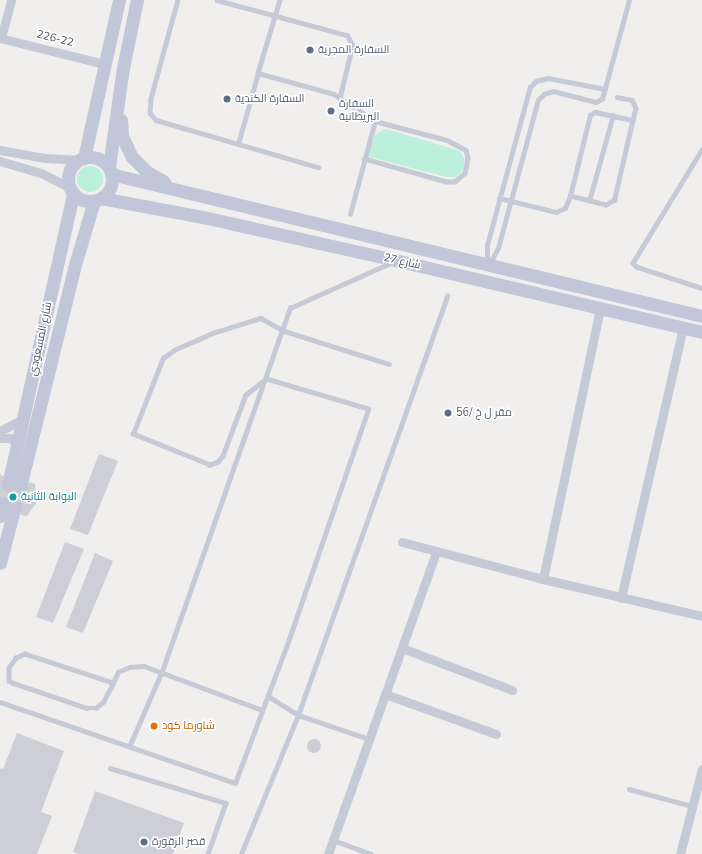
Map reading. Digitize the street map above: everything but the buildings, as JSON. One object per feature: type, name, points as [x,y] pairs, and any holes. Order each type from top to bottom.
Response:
[{"type":"main road","points":[[119,0],[81,159],[69,172],[71,191],[86,201],[98,199],[110,188],[110,171],[120,94],[137,0]]},
{"type":"main road","points":[[120,94],[122,136],[126,148],[147,172],[185,193]]},
{"type":"main road","points":[[81,159],[98,158],[110,171]]},
{"type":"main road","name":"شارع 27","points":[[110,171],[185,193],[702,316]]},
{"type":"main road","name":"شارع المسعودي","points":[[71,191],[18,443],[14,486],[74,268],[98,199]]},
{"type":"main road","name":"شارع 27","points":[[98,199],[203,218],[395,260],[702,332]]},
{"type":"main road","points":[[484,280],[487,265]]},
{"type":"main road","points":[[557,297],[560,282]]},
{"type":"main road","points":[[0,516],[9,504],[0,563]]},
{"type":"street","points":[[1,38],[11,0]]},
{"type":"street","name":"226-22","points":[[1,38],[104,64]]},
{"type":"street","points":[[0,150],[45,158],[81,159]]},
{"type":"street","points":[[0,161],[41,173],[71,191]]},
{"type":"street","points":[[543,579],[600,309]]},
{"type":"street","points":[[621,598],[683,328]]},
{"type":"street","points":[[0,431],[24,418]]},
{"type":"street","points":[[0,438],[9,438],[18,443]]},
{"type":"street","points":[[402,542],[543,579],[702,616]]},
{"type":"street","points":[[328,854],[436,552]]},
{"type":"street","points":[[402,648],[512,690]]},
{"type":"street","points":[[385,694],[496,734]]},
{"type":"street","points":[[680,854],[702,769]]},
{"type":"lane","points":[[178,0],[150,113],[161,122],[318,167]]},
{"type":"lane","points":[[217,0],[342,33],[352,41],[352,52],[340,98]]},
{"type":"lane","points":[[238,144],[280,0]]},
{"type":"lane","points":[[487,265],[496,253],[541,96],[553,92],[598,101],[602,99],[629,0]]},
{"type":"lane","points":[[258,73],[340,98],[375,121],[447,140],[466,150],[468,165],[460,179],[446,182],[364,159]]},
{"type":"lane","points":[[487,265],[486,250],[528,90],[533,84],[548,78],[605,89]]},
{"type":"lane","points":[[570,196],[608,205],[615,200],[636,108],[634,102],[617,97]]},
{"type":"lane","points":[[499,198],[556,212],[565,208],[570,196],[589,116],[595,112],[633,120]]},
{"type":"lane","points":[[589,201],[613,116]]},
{"type":"lane","points":[[350,214],[375,121]]},
{"type":"lane","points":[[702,150],[633,263],[637,267],[702,288]]},
{"type":"lane","points":[[129,747],[162,671],[284,331],[290,308],[395,260]]},
{"type":"lane","points":[[241,854],[298,715],[447,296]]},
{"type":"lane","points":[[266,379],[246,395],[224,456],[218,462],[210,465],[133,434],[163,358],[176,349],[226,328],[261,318],[284,331],[389,364]]},
{"type":"lane","points":[[0,702],[234,783],[268,696],[368,409],[266,379]]},
{"type":"lane","points":[[113,683],[25,654],[16,658],[9,668],[9,681],[87,708],[96,708],[104,702],[113,683],[118,672],[130,667],[144,666],[162,671],[262,710]]},
{"type":"lane","points":[[268,696],[298,715],[369,739]]},
{"type":"lane","points":[[110,768],[226,803],[208,854]]},
{"type":"lane","points":[[629,789],[692,806]]},
{"type":"lane","points":[[333,840],[371,854]]},
{"type":"green space","points":[[386,129],[460,151],[464,159],[464,169],[456,177],[446,177],[370,157],[369,153],[375,135]]},
{"type":"green space","points":[[90,166],[99,170],[103,179],[99,188],[90,192],[81,188],[77,179],[81,170]]},
{"type":"tunnel","points":[[3,503],[8,485]]},
{"type":"tunnel","points":[[15,506],[20,487]]},
{"type":"place","name":"السفارة المجرية","points":[[310,50]]},
{"type":"place","name":"السفارة الكندية","points":[[227,99]]},
{"type":"place","name":"السفارة البريطانية","points":[[331,111]]},
{"type":"place","name":"مقر ل خ /56","points":[[448,413]]},
{"type":"place","name":"البوابة الثانية","points":[[13,497]]},
{"type":"place","name":"شاورما كود","points":[[154,726]]},
{"type":"place","name":"قصر الزقورة","points":[[144,842]]}]
